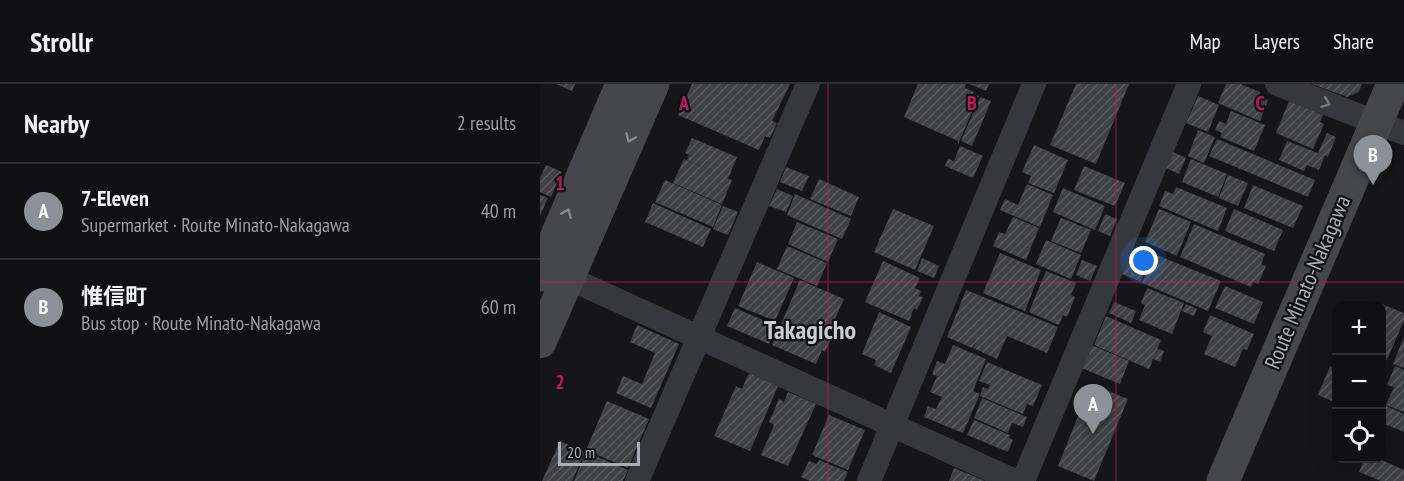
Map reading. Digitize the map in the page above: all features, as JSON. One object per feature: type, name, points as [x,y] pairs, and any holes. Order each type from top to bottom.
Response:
[{"type":"street","points":[[540,342],[548,271],[622,84]]},
{"type":"street","points":[[548,271],[654,84]]},
{"type":"street","points":[[637,481],[808,84]]},
{"type":"street","points":[[869,481],[1034,84]]},
{"type":"street","points":[[1023,481],[1189,84]]},
{"type":"street","points":[[1277,84],[1390,128]]},
{"type":"street","name":"Route Minato-Nakagawa","points":[[1223,481],[1390,128],[1393,84]]},
{"type":"street","points":[[548,271],[1015,481]]},
{"type":"building","points":[[556,84],[575,84],[572,91]]},
{"type":"building","points":[[692,84],[790,84],[772,121],[777,123],[770,138],[765,136],[759,150],[678,115]]},
{"type":"building","points":[[918,84],[966,84],[965,88],[979,96],[958,144],[958,141],[904,117]]},
{"type":"building","points":[[970,84],[989,84],[986,91]]},
{"type":"building","points":[[1076,84],[1129,84],[1096,164],[1050,145]]},
{"type":"building","points":[[1226,84],[1240,84],[1260,92],[1259,96],[1268,100],[1260,121],[1218,103]]},
{"type":"building","points":[[1312,84],[1362,84],[1359,92],[1347,97]]},
{"type":"building","points":[[1198,96],[1219,105],[1208,132],[1186,123]]},
{"type":"building","points":[[980,97],[991,101],[972,146],[961,141]]},
{"type":"building","points":[[1289,101],[1323,115],[1320,122],[1324,124],[1313,149],[1276,133]]},
{"type":"building","points":[[1231,111],[1265,125],[1254,151],[1220,137],[1222,133],[1215,130],[1219,121],[1226,124]]},
{"type":"building","points":[[1198,130],[1215,137],[1204,163],[1188,156]]},
{"type":"building","points":[[1327,133],[1336,137],[1328,157],[1325,155],[1319,170],[1307,165],[1304,171],[1279,160],[1287,141],[1318,153]]},
{"type":"building","points":[[692,138],[737,157],[728,179],[732,180],[722,204],[673,183],[684,159],[719,174],[687,160],[689,155],[685,153]]},
{"type":"building","points":[[1217,139],[1315,180],[1308,197],[1209,156]]},
{"type":"building","points":[[1034,145],[1068,160],[1054,193],[1028,183],[1031,176],[1022,172]]},
{"type":"building","points":[[960,146],[983,156],[973,178],[945,166],[948,159],[954,161]]},
{"type":"building","points":[[1173,152],[1186,158],[1179,174],[1166,168]]},
{"type":"building","points":[[1191,159],[1227,174],[1218,197],[1182,182]]},
{"type":"building","points":[[546,165],[562,172],[551,197],[540,192],[540,178]]},
{"type":"building","points":[[1084,166],[1125,183],[1115,206],[1074,190]]},
{"type":"building","points":[[786,167],[809,176],[802,191],[780,182]]},
{"type":"building","points":[[1228,175],[1248,183],[1238,206],[1219,198]]},
{"type":"building","points":[[819,179],[859,197],[851,216],[810,199]]},
{"type":"building","points":[[665,180],[722,205],[713,227],[655,202]]},
{"type":"building","points":[[1027,184],[1053,195],[1040,227],[1000,210],[1005,199],[1018,205]]},
{"type":"building","points":[[1253,185],[1303,206],[1293,228],[1244,208]]},
{"type":"building","points":[[1176,187],[1227,208],[1218,231],[1159,206],[1165,191],[1173,194]]},
{"type":"building","points":[[1063,188],[1105,206],[1095,230],[1053,212]]},
{"type":"building","points":[[777,189],[793,196],[786,212],[769,206]]},
{"type":"building","points":[[795,194],[851,219],[842,239],[787,215]]},
{"type":"building","points":[[540,195],[548,198],[540,216]]},
{"type":"building","points":[[653,203],[711,229],[703,247],[645,222]]},
{"type":"building","points":[[723,206],[738,212],[728,235],[713,229]]},
{"type":"building","points":[[893,209],[934,226],[915,270],[874,252]]},
{"type":"building","points":[[1159,209],[1191,222],[1177,256],[1145,242]]},
{"type":"building","points":[[1234,209],[1283,230],[1274,251],[1225,231]]},
{"type":"building","points":[[1105,214],[1117,219],[1110,236],[1098,231]]},
{"type":"building","points":[[1013,217],[1039,228],[1026,260],[993,246],[999,232],[1005,234]]},
{"type":"building","points":[[1061,218],[1091,230],[1081,253],[1051,241]]},
{"type":"building","points":[[797,222],[838,239],[828,262],[788,244]]},
{"type":"building","points":[[1194,224],[1265,254],[1261,264],[1266,266],[1258,284],[1253,282],[1251,287],[1180,257]]},
{"type":"building","points":[[1046,240],[1081,255],[1071,279],[1036,264]]},
{"type":"building","points":[[787,246],[827,263],[817,286],[777,269]]},
{"type":"building","points":[[1000,253],[1041,270],[1025,311],[983,293]]},
{"type":"building","points":[[1154,254],[1221,281],[1208,311],[1142,283]]},
{"type":"building","points":[[922,258],[939,266],[934,278],[917,271]]},
{"type":"building","points":[[1082,260],[1097,266],[1090,281],[1076,275]]},
{"type":"building","points":[[883,261],[920,278],[915,288],[921,291],[919,296],[923,297],[917,310],[914,308],[909,321],[865,302]]},
{"type":"building","points":[[1128,261],[1146,269],[1141,282],[1122,274]]},
{"type":"building","points":[[757,262],[794,278],[775,321],[738,306]]},
{"type":"building","points":[[1046,271],[1076,283],[1071,295],[1075,297],[1067,317],[1063,315],[1059,325],[1029,312]]},
{"type":"building","points":[[800,280],[844,299],[826,339],[830,341],[825,352],[822,350],[816,364],[772,345]]},
{"type":"building","points":[[1225,286],[1263,302],[1254,324],[1215,308]]},
{"type":"building","points":[[1147,288],[1184,303],[1172,334],[1139,320],[1145,305],[1141,303]]},
{"type":"building","points":[[966,290],[1058,327],[1047,353],[1007,336],[997,359],[973,348],[976,342],[972,348],[947,337]]},
{"type":"building","points":[[1114,302],[1136,311],[1131,323],[1109,313]]},
{"type":"building","points":[[1186,304],[1197,309],[1194,316],[1182,311]]},
{"type":"building","points":[[1386,306],[1404,313],[1404,320],[1387,360]]},
{"type":"building","points":[[735,308],[777,326],[769,344],[727,326]]},
{"type":"building","points":[[879,312],[911,327],[891,373],[874,365],[876,360],[862,354]]},
{"type":"building","points":[[1210,315],[1254,334],[1247,350],[1243,349],[1235,367],[1204,354],[1212,336],[1203,332]]},
{"type":"building","points":[[1106,316],[1161,340],[1155,355],[1158,349],[1164,351],[1160,362],[1153,359],[1149,369],[1094,345]]},
{"type":"building","points":[[637,325],[679,344],[651,408],[616,393],[623,376],[642,384],[655,353],[630,342]]},
{"type":"building","points":[[1404,337],[1404,368],[1393,364]]},
{"type":"building","points":[[1089,344],[1129,361],[1120,384],[1079,367]]},
{"type":"building","points":[[953,345],[986,359],[973,391],[980,394],[963,433],[924,417],[928,406],[936,409],[942,397],[930,392],[937,376],[932,374],[937,361],[945,364]]},
{"type":"building","points":[[987,362],[1042,385],[1033,406],[1027,404],[1023,414],[980,396],[983,387],[988,389],[990,385],[979,381]]},
{"type":"building","points":[[1330,366],[1332,367],[1332,401],[1318,395]]},
{"type":"building","points":[[1395,366],[1404,370],[1404,412],[1386,405],[1394,387],[1387,385]]},
{"type":"building","points":[[749,373],[778,386],[750,451],[714,436],[736,386],[742,389]]},
{"type":"building","points":[[1091,384],[1128,399],[1094,481],[1058,466]]},
{"type":"building","points":[[788,392],[816,404],[788,466],[761,455],[774,425],[769,422],[779,399],[784,402]]},
{"type":"building","points":[[982,398],[1027,417],[1023,427],[1012,423],[1008,433],[974,418]]},
{"type":"building","points":[[607,401],[649,419],[628,468],[586,450]]},
{"type":"building","points":[[1386,406],[1404,414],[1404,432],[1386,425]]},
{"type":"building","points":[[829,415],[865,430],[848,470],[812,455]]},
{"type":"building","points":[[974,420],[1010,435],[1009,438],[1013,440],[1008,452],[967,435]]},
{"type":"building","points":[[560,441],[585,452],[572,481],[542,481]]},
{"type":"building","points":[[586,452],[628,470],[623,481],[574,481]]},
{"type":"building","points":[[819,460],[848,472],[844,481],[810,481],[801,477],[809,461],[817,464]]},
{"type":"building","points":[[1386,462],[1404,470],[1404,481],[1381,481],[1359,472],[1363,463]]},
{"type":"building","points":[[954,468],[985,481],[949,481]]},
{"type":"place","name":"惟信町","points":[[1373,185]]},
{"type":"place","name":"7-Eleven","points":[[1093,434]]},
{"type":"district","name":"Takagicho","points":[[810,330]]}]
